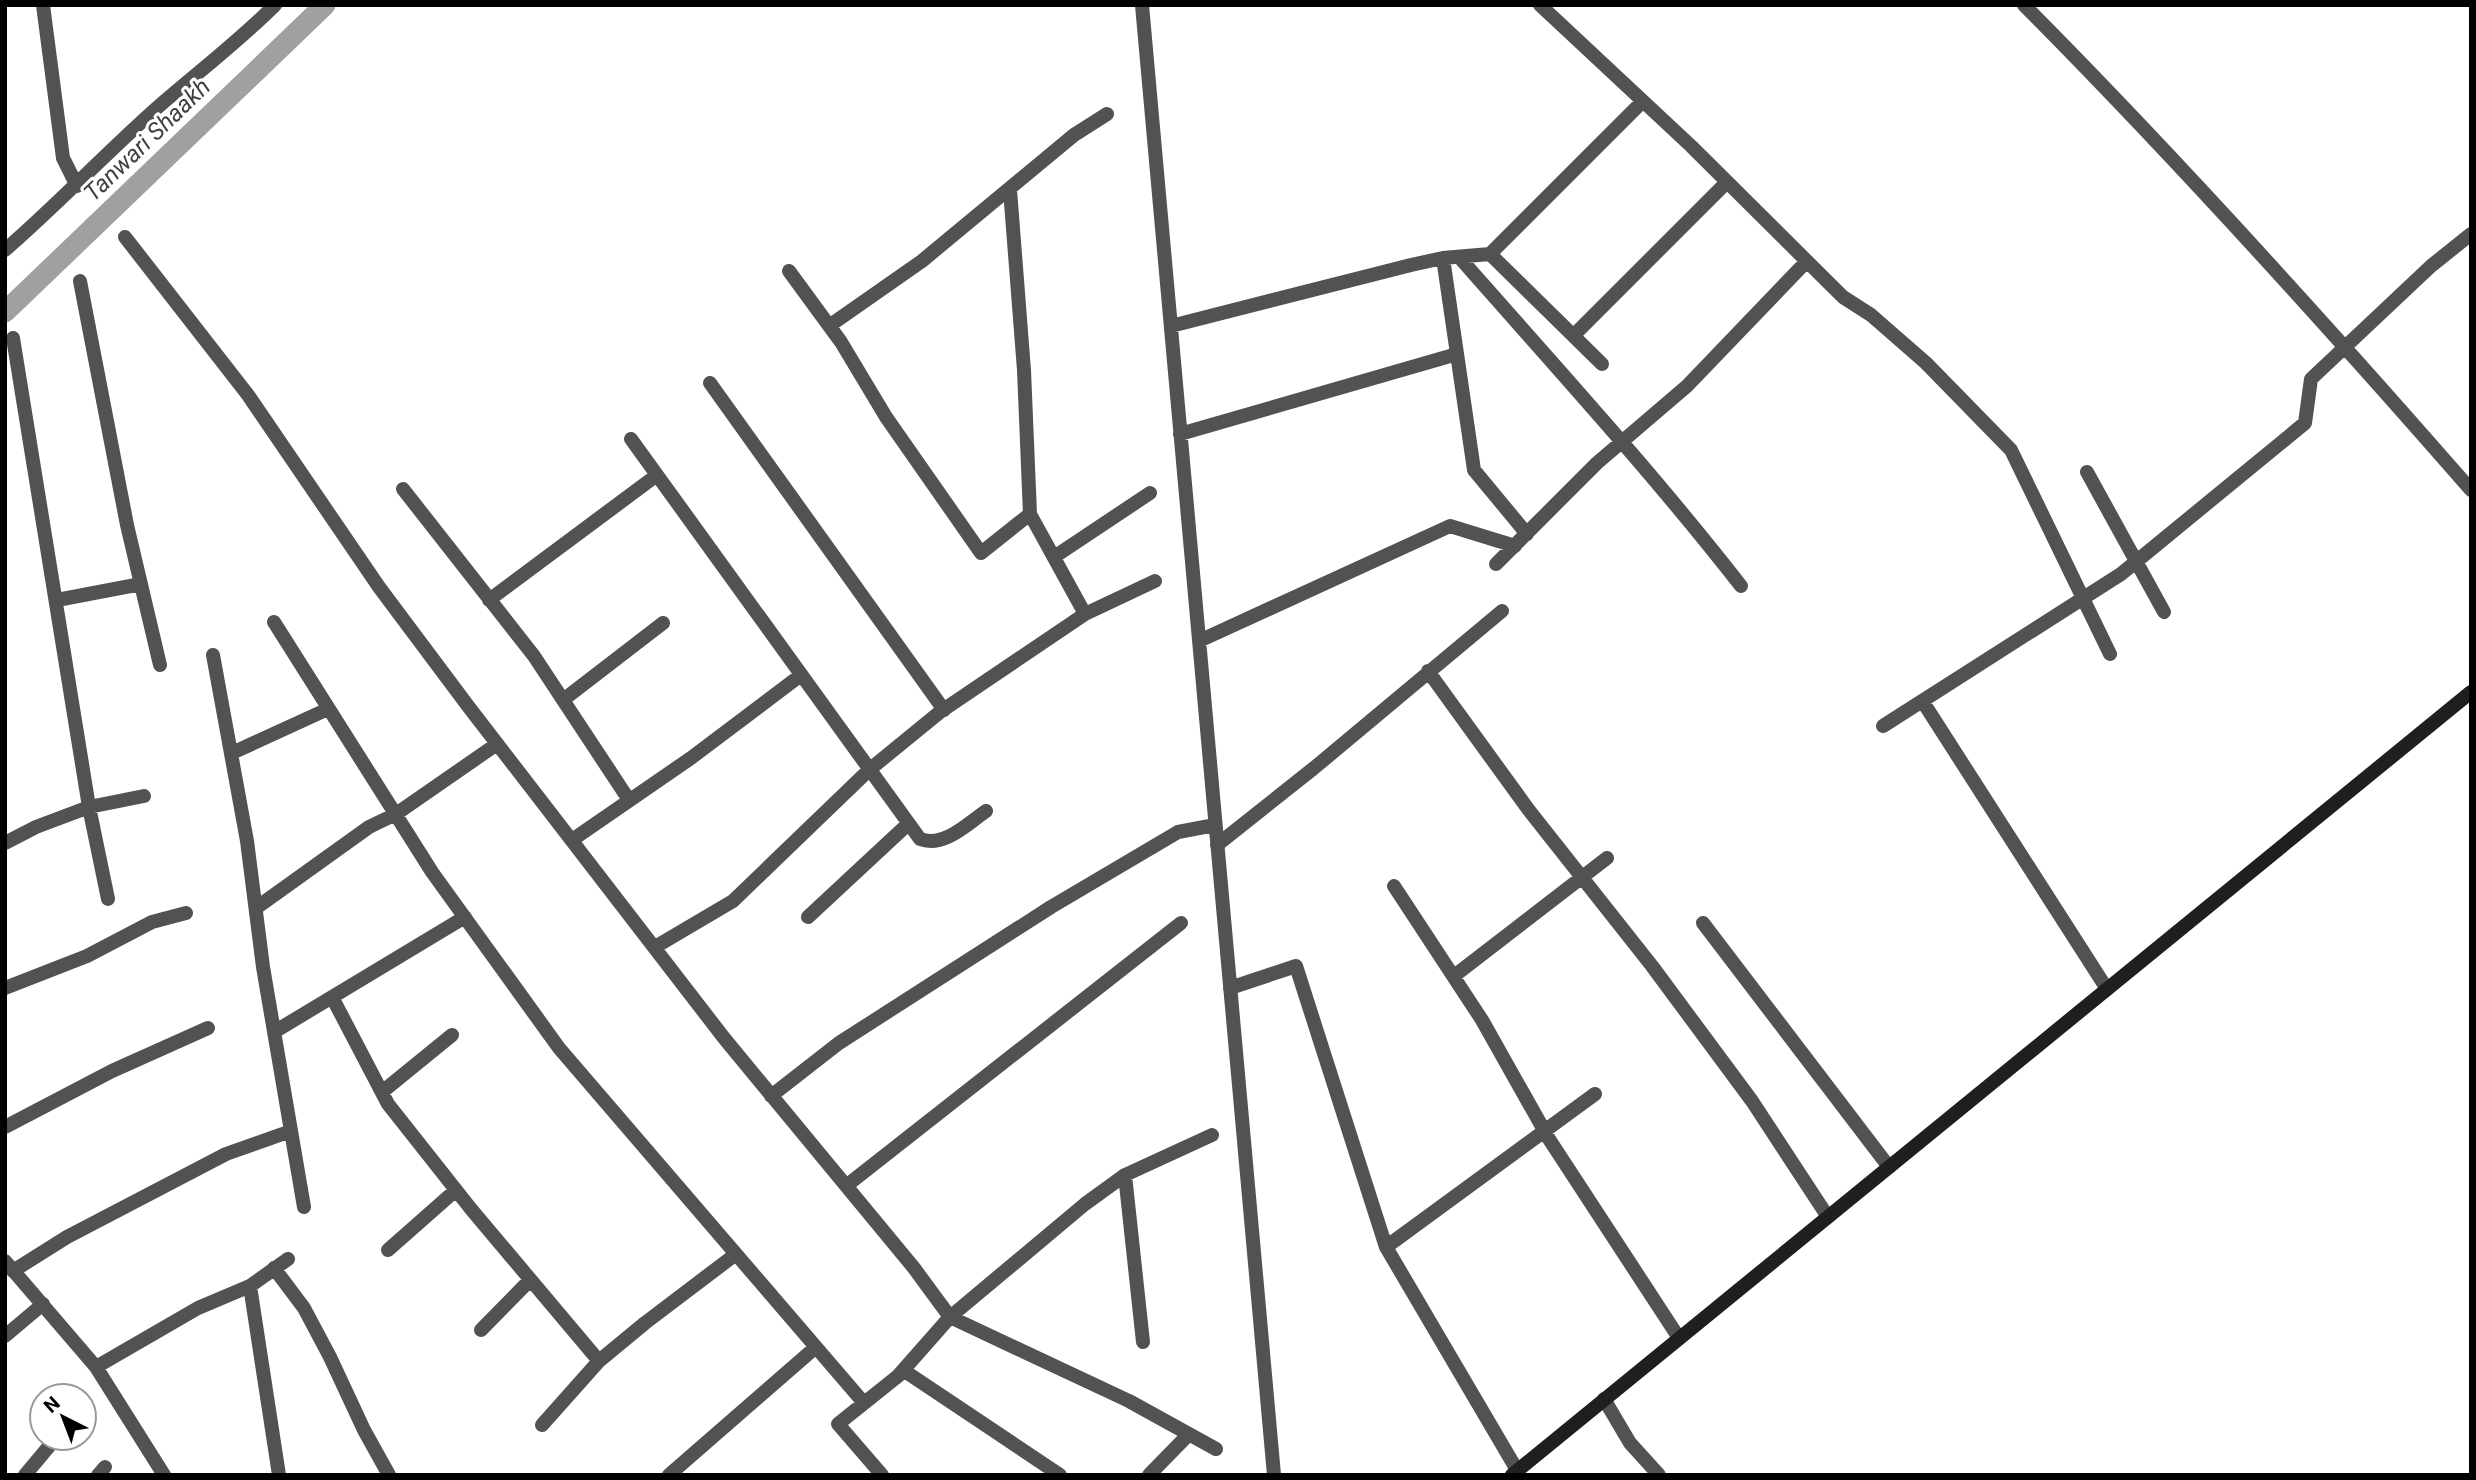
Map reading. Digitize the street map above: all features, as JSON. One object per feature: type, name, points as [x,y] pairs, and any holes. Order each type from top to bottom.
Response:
[{"type":"main road","points":[[1515,1472],[2471,692]]},
{"type":"street","points":[[43,5],[63,158],[77,186]]},
{"type":"street","points":[[5,250],[77,186],[157,108],[253,27],[275,5]]},
{"type":"street","points":[[1142,5],[1273,1475]]},
{"type":"street","points":[[1540,5],[1643,101],[1843,297],[1871,315],[1926,363],[2011,450],[2110,654]]},
{"type":"street","points":[[2024,5],[2097,78],[2346,347],[2471,490]]},
{"type":"street","points":[[1171,326],[1443,258],[1490,254],[1643,101]]},
{"type":"street","points":[[829,326],[922,261],[1074,135],[1107,114]]},
{"type":"street","points":[[1574,335],[1727,182]]},
{"type":"street","points":[[1010,190],[1024,370],[1030,514],[1086,614]]},
{"type":"street","points":[[124,237],[248,395],[379,587],[572,841],[771,1096],[914,1268],[950,1318],[1129,1401],[1216,1450]]},
{"type":"street","points":[[1883,726],[2136,562],[2305,423],[2311,379],[2431,266],[2468,242]]},
{"type":"street","points":[[1490,254],[1602,364]]},
{"type":"street","points":[[1459,257],[1622,442],[1741,586]]},
{"type":"street","points":[[1443,258],[1474,470],[1527,534]]},
{"type":"street","points":[[1496,564],[1597,463],[1687,386],[1807,261]]},
{"type":"street","points":[[789,271],[829,326],[886,417],[981,553],[1030,514]]},
{"type":"street","points":[[80,281],[125,511],[160,665]]},
{"type":"street","points":[[13,338],[89,807],[108,899]]},
{"type":"street","points":[[1180,434],[1457,354]]},
{"type":"street","points":[[709,383],[944,710]]},
{"type":"street","points":[[631,439],[920,839],[930,843],[949,837],[986,811]]},
{"type":"street","points":[[2087,472],[2164,611]]},
{"type":"street","points":[[489,600],[657,475]]},
{"type":"street","points":[[403,489],[534,656],[629,800]]},
{"type":"street","points":[[1054,557],[1150,493]]},
{"type":"street","points":[[1199,641],[1450,526],[1515,546]]},
{"type":"street","points":[[655,947],[733,901],[869,770],[944,710],[1086,614],[1154,581]]},
{"type":"street","points":[[57,600],[141,584]]},
{"type":"street","points":[[1217,845],[1502,611]]},
{"type":"street","points":[[274,622],[396,814],[465,917],[559,1048],[864,1403]]},
{"type":"street","points":[[563,699],[663,623]]},
{"type":"street","points":[[213,655],[247,841],[274,1032],[304,1207]]},
{"type":"street","points":[[1428,671],[1528,809],[1652,966],[1752,1101],[1828,1217]]},
{"type":"street","points":[[572,841],[691,758],[801,675]]},
{"type":"street","points":[[1923,702],[2107,989]]},
{"type":"street","points":[[232,753],[328,709]]},
{"type":"street","points":[[256,908],[369,827],[396,814],[498,744]]},
{"type":"street","points":[[5,843],[36,827],[89,807],[144,796]]},
{"type":"street","points":[[808,917],[908,824]]},
{"type":"street","points":[[771,1096],[839,1043],[1051,907],[1178,832],[1215,825]]},
{"type":"street","points":[[1454,976],[1607,858]]},
{"type":"street","points":[[1394,886],[1482,1020],[1545,1131],[1679,1338]]},
{"type":"street","points":[[5,988],[87,956],[152,922],[186,913]]},
{"type":"street","points":[[274,1032],[465,917]]},
{"type":"street","points":[[846,1186],[1181,923]]},
{"type":"street","points":[[1703,923],[1889,1167]]},
{"type":"street","points":[[1230,988],[1296,966],[1386,1247],[1515,1472]]},
{"type":"street","points":[[332,997],[396,1115],[599,1361]]},
{"type":"street","points":[[5,1127],[113,1071],[208,1028]]},
{"type":"street","points":[[382,1092],[452,1035]]},
{"type":"street","points":[[1386,1247],[1595,1094]]},
{"type":"street","points":[[164,1475],[96,1367],[9,1266],[226,1154],[291,1131]]},
{"type":"street","points":[[882,1475],[838,1424],[903,1370],[950,1318],[1085,1204],[1125,1175],[1212,1135]]},
{"type":"street","points":[[1125,1175],[1143,1342]]},
{"type":"street","points":[[388,1250],[456,1190]]},
{"type":"street","points":[[542,1425],[599,1361],[736,1254]]},
{"type":"street","points":[[96,1367],[198,1308],[250,1286],[288,1259]]},
{"type":"street","points":[[274,1268],[304,1308],[389,1475]]},
{"type":"street","points":[[481,1331],[530,1280]]},
{"type":"street","points":[[250,1286],[279,1475]]},
{"type":"street","points":[[5,1336],[43,1304]]},
{"type":"street","points":[[668,1475],[816,1347]]},
{"type":"street","points":[[903,1370],[1060,1475]]},
{"type":"street","points":[[1604,1399],[1630,1443],[1659,1475]]},
{"type":"street","points":[[1149,1475],[1189,1434]]},
{"type":"street","points":[[25,1475],[44,1452]]},
{"type":"waterway","name":"Tanwari Shaakh","points":[[5,312],[325,5]]}]
